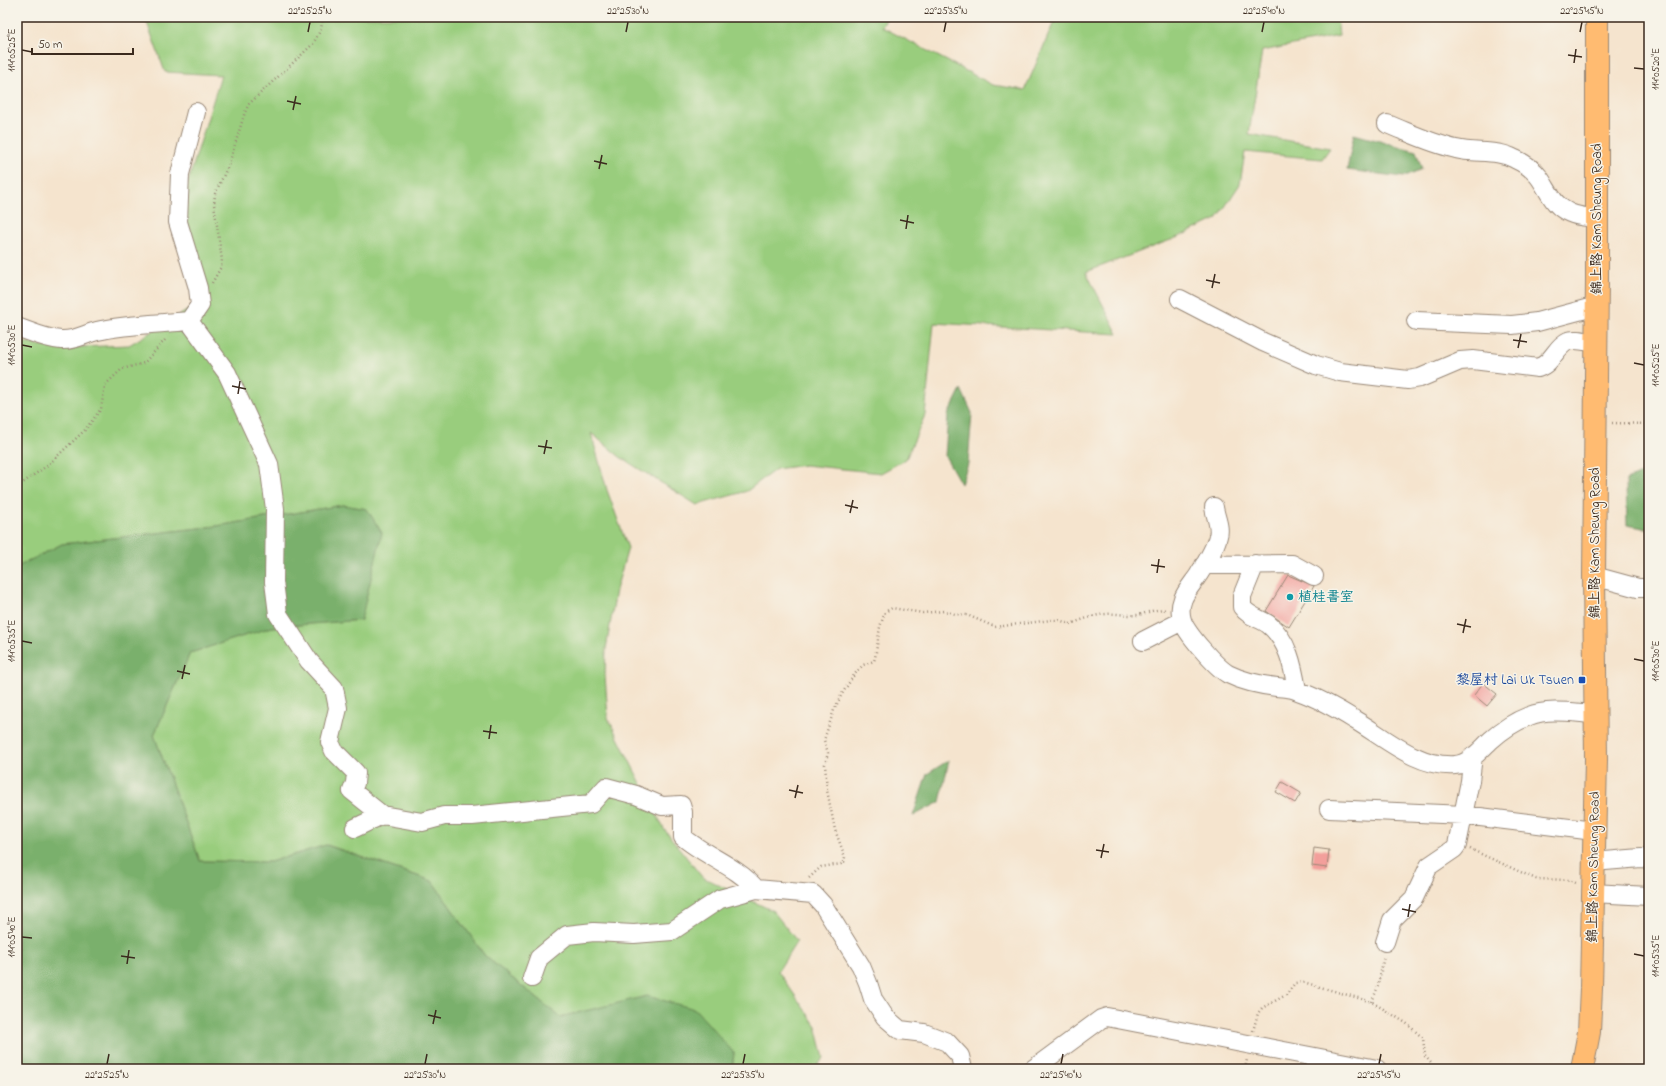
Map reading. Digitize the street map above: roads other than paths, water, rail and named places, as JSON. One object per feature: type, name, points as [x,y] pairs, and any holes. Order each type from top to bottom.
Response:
[{"type":"main road","name":"錦上路 Kam Sheung Road","points":[[1582,1069],[1589,1032],[1596,759],[1594,576],[1597,306],[1597,17]]},
{"type":"street","points":[[189,322],[200,305],[198,288],[178,222],[180,174],[196,112]]},
{"type":"street","points":[[1387,124],[1438,144],[1458,150],[1500,153],[1514,158],[1532,170],[1539,177],[1552,199],[1559,206],[1570,213],[1597,218]]},
{"type":"street","points":[[1180,299],[1263,342],[1316,365],[1340,372],[1390,379],[1420,378],[1460,361],[1473,360],[1538,368],[1545,366],[1561,346],[1568,341],[1575,340],[1596,343]]},
{"type":"street","points":[[1416,321],[1512,325],[1537,322],[1597,306]]},
{"type":"street","points":[[17,327],[48,338],[72,340],[97,332],[136,325],[189,322]]},
{"type":"street","points":[[189,322],[227,373],[269,464],[275,509],[274,582],[278,614],[309,661],[334,688],[338,708],[330,742],[334,751],[356,773],[352,791],[382,815],[422,822],[444,816],[472,816],[591,804],[606,787],[636,795],[662,806],[681,805],[683,812],[684,837],[695,847],[748,880],[756,889]]},
{"type":"street","points":[[1214,507],[1218,526],[1218,536],[1204,565],[1184,594],[1181,608],[1181,622],[1203,651],[1220,669],[1228,674],[1244,681],[1260,685],[1297,690],[1355,720],[1410,754],[1440,764],[1462,764],[1474,756],[1501,732],[1530,715],[1553,712],[1596,714]]},
{"type":"street","points":[[1255,564],[1242,596],[1242,607],[1247,613],[1267,624],[1286,646],[1294,670],[1297,690]]},
{"type":"street","points":[[1204,565],[1292,564],[1314,576]]},
{"type":"street","points":[[1594,576],[1638,588],[1649,588]]},
{"type":"street","points":[[1143,640],[1181,622]]},
{"type":"street","points":[[1385,942],[1392,920],[1414,898],[1429,866],[1454,849],[1459,840],[1474,756]]},
{"type":"street","points":[[1329,809],[1464,815],[1594,831]]},
{"type":"street","points":[[355,828],[382,815]]},
{"type":"street","points":[[1593,862],[1641,858],[1649,860]]},
{"type":"street","points":[[532,978],[539,958],[567,935],[594,932],[634,934],[672,931],[720,899],[756,889],[813,894],[823,904],[861,966],[873,1000],[885,1017],[900,1030],[924,1033],[947,1042],[960,1056],[963,1069]]},
{"type":"street","points":[[1592,891],[1649,896]]},
{"type":"street","points":[[1033,1069],[1107,1017],[1377,1069]]},
{"type":"place","name":"植桂書室","points":[[1290,597]]},
{"type":"place","name":"黎屋村 Lai Uk Tsuen","points":[[1582,680]]}]
